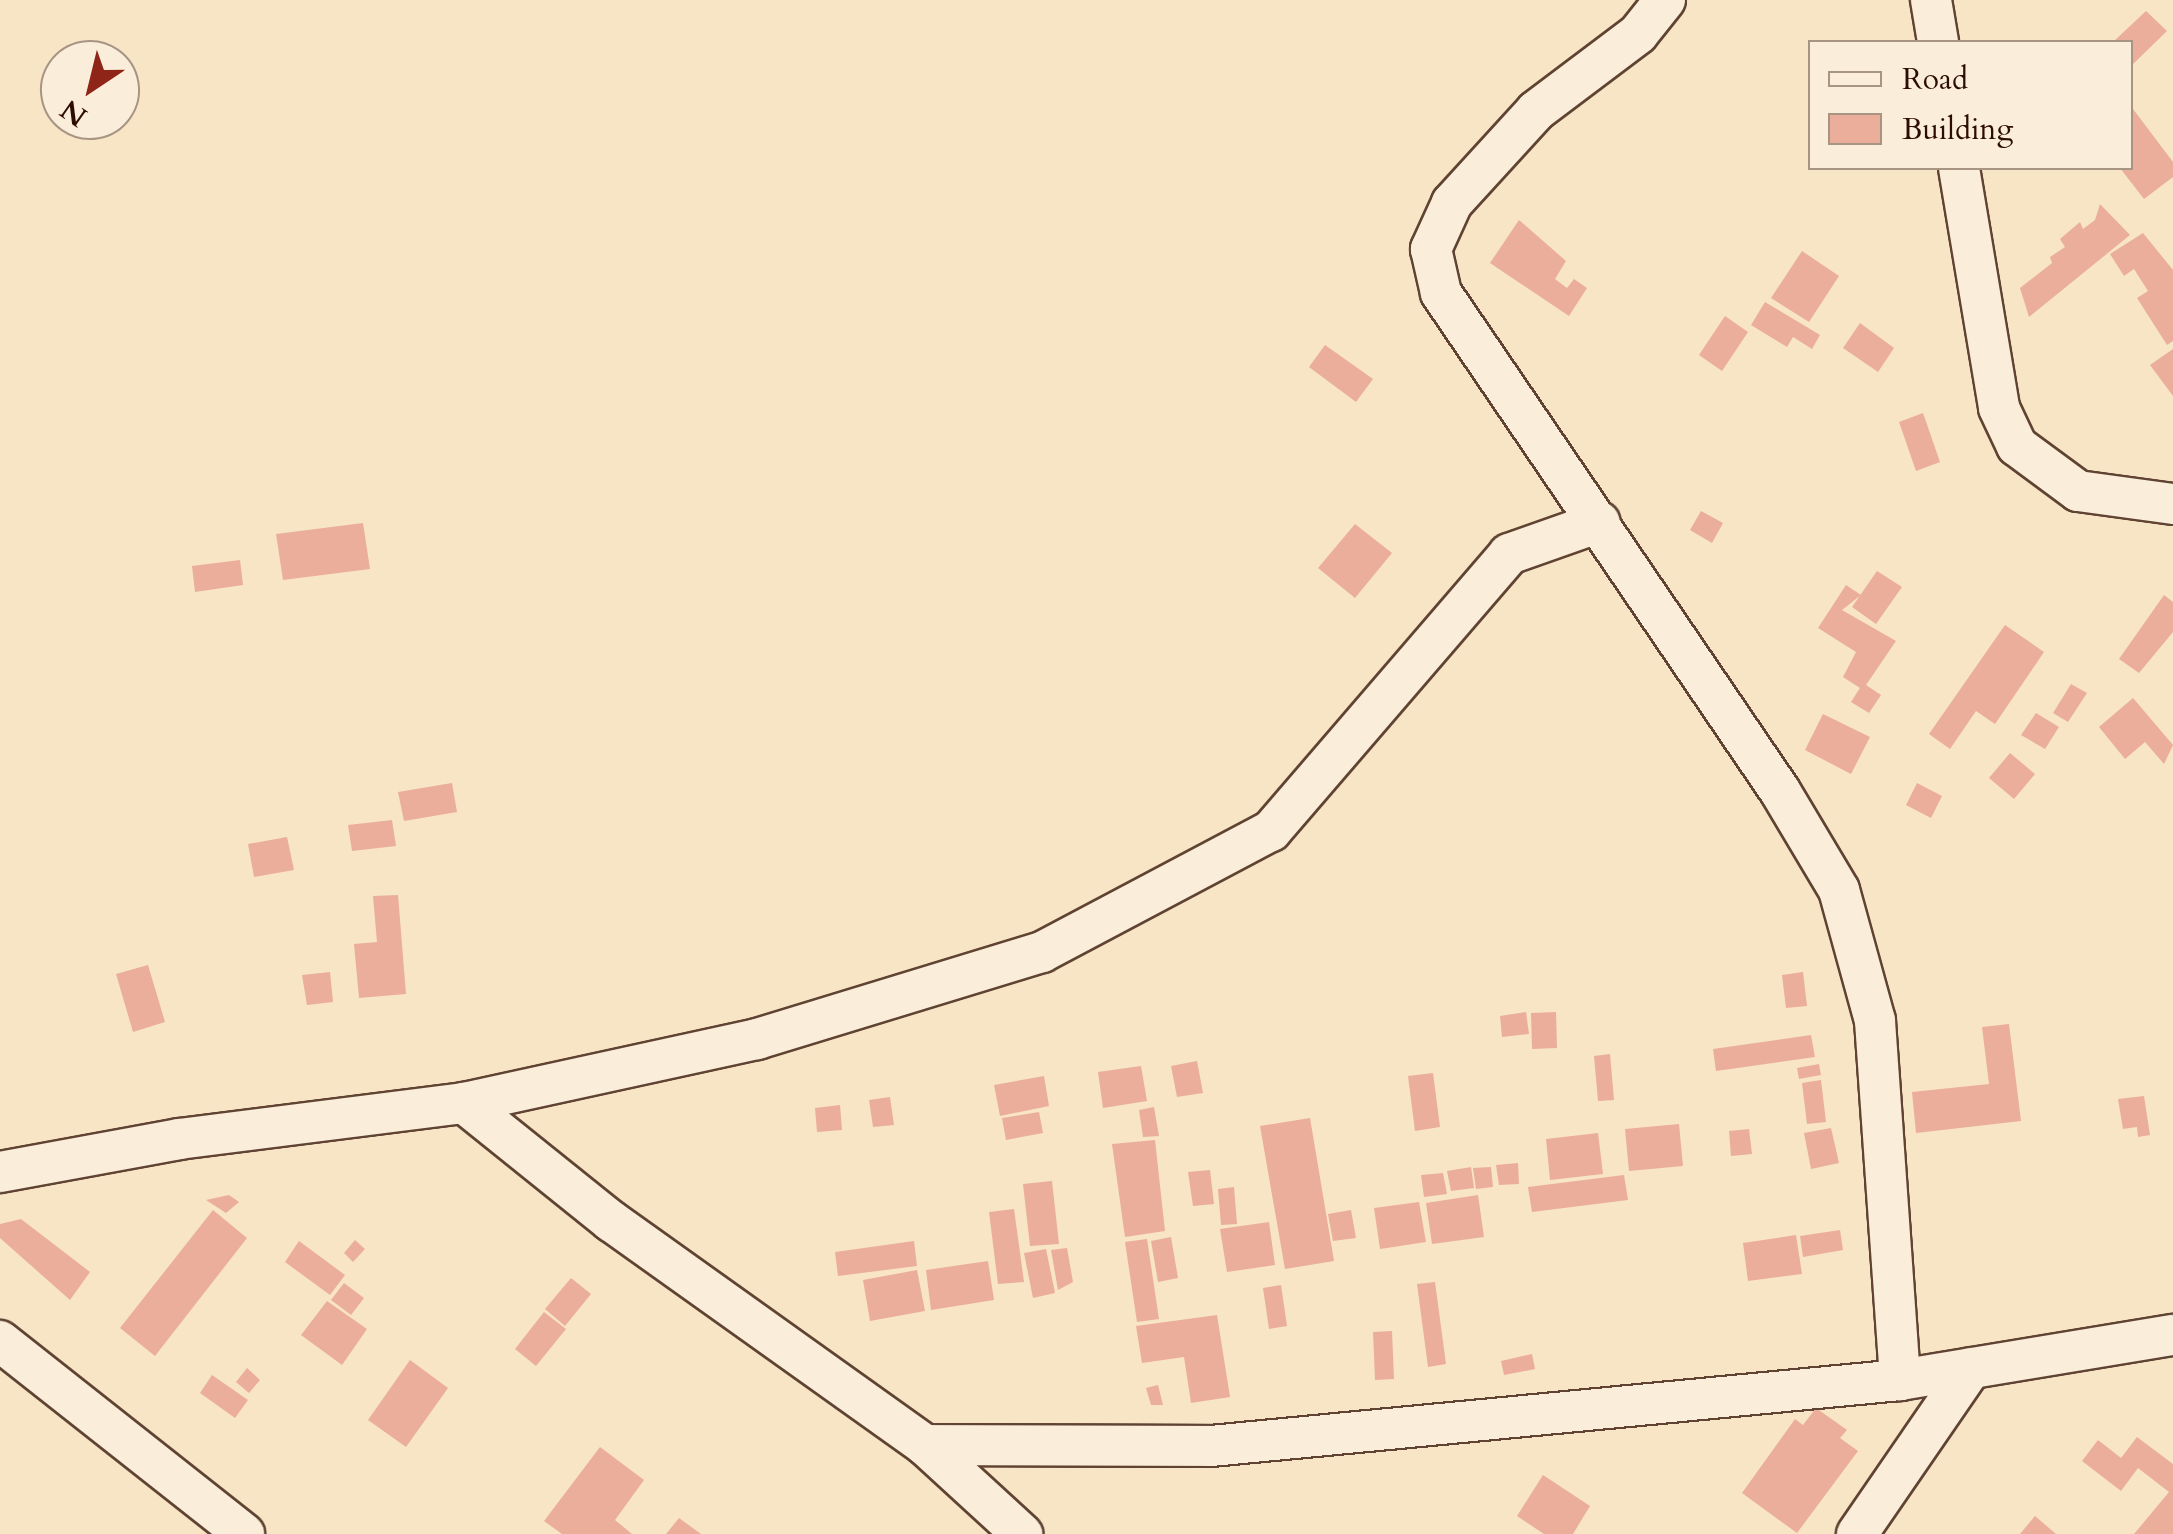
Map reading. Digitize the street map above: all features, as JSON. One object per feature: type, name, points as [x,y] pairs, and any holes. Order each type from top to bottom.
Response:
[{"type":"street","points":[[1664,0],[1638,34],[1536,111],[1452,203],[1432,249],[1441,293],[1600,522],[1839,890],[1875,1021],[1900,1380]]},
{"type":"street","points":[[1930,0],[1938,40]]},
{"type":"street","points":[[1959,170],[1998,408],[2017,446],[2078,491],[2173,504]]},
{"type":"street","points":[[0,1172],[179,1139],[464,1103],[757,1039],[1042,952],[1271,831],[1509,554],[1600,522]]},
{"type":"street","points":[[464,1103],[611,1221],[925,1445],[1022,1534]]},
{"type":"street","points":[[925,1445],[1212,1446],[1900,1380],[2173,1335]]},
{"type":"street","points":[[0,1340],[244,1534]]},
{"type":"street","points":[[1857,1534],[1971,1368]]},
{"type":"building","points":[[2146,11],[2167,31],[2133,64],[2133,40],[2115,40]]},
{"type":"building","points":[[2133,109],[2173,162],[2173,177],[2144,199],[2122,170],[2133,170]]},
{"type":"building","points":[[2100,204],[2130,235],[2029,317],[2020,288],[2052,263],[2050,257],[2065,247],[2060,239],[2080,222],[2083,229],[2095,220]]},
{"type":"building","points":[[1519,220],[1566,261],[1555,279],[1567,288],[1574,279],[1587,288],[1569,316],[1490,263]]},
{"type":"building","points":[[2143,233],[2173,270],[2173,341],[2167,345],[2137,298],[2148,291],[2134,269],[2124,276],[2110,254]]},
{"type":"building","points":[[1802,251],[1839,276],[1809,322],[1771,298]]},
{"type":"building","points":[[1765,302],[1820,335],[1812,349],[1793,337],[1787,347],[1751,325]]},
{"type":"building","points":[[1725,316],[1748,332],[1722,371],[1699,355]]},
{"type":"building","points":[[1860,323],[1894,348],[1878,372],[1843,348]]},
{"type":"building","points":[[1325,345],[1373,379],[1356,402],[1309,367]]},
{"type":"building","points":[[2173,349],[2173,396],[2150,365]]},
{"type":"building","points":[[1923,413],[1940,462],[1916,471],[1899,422]]},
{"type":"building","points":[[1701,511],[1723,523],[1712,543],[1690,530]]},
{"type":"building","points":[[363,523],[370,569],[283,580],[276,534]]},
{"type":"building","points":[[1355,524],[1392,553],[1355,598],[1318,568]]},
{"type":"building","points":[[240,560],[243,585],[195,592],[192,566]]},
{"type":"building","points":[[1877,571],[1902,587],[1876,624],[1852,607]]},
{"type":"building","points":[[1846,585],[1861,595],[1842,610],[1896,641],[1866,685],[1881,695],[1869,713],[1851,702],[1860,688],[1843,677],[1856,652],[1818,628]]},
{"type":"building","points":[[2164,595],[2173,602],[2173,632],[2139,673],[2119,659]]},
{"type":"building","points":[[2005,625],[2044,652],[1995,724],[1976,711],[1950,749],[1929,734]]},
{"type":"building","points":[[2071,684],[2087,693],[2068,722],[2053,713]]},
{"type":"building","points":[[2133,698],[2173,745],[2164,764],[2145,742],[2125,759],[2099,727]]},
{"type":"building","points":[[2036,713],[2059,727],[2045,749],[2021,735]]},
{"type":"building","points":[[1823,714],[1870,737],[1851,774],[1805,750]]},
{"type":"building","points":[[2010,753],[2035,774],[2014,799],[1989,778]]},
{"type":"building","points":[[452,783],[457,812],[404,821],[398,792]]},
{"type":"building","points":[[1917,783],[1942,796],[1931,818],[1906,805]]},
{"type":"building","points":[[392,820],[396,846],[352,851],[348,825]]},
{"type":"building","points":[[287,837],[294,870],[254,877],[248,844]]},
{"type":"building","points":[[398,895],[406,994],[359,998],[354,944],[377,942],[373,896]]},
{"type":"building","points":[[148,965],[165,1022],[133,1032],[116,974]]},
{"type":"building","points":[[330,972],[333,1002],[307,1005],[302,975]]},
{"type":"building","points":[[1803,972],[1807,1006],[1786,1008],[1782,975]]},
{"type":"building","points":[[1526,1012],[1529,1034],[1502,1037],[1500,1016]]},
{"type":"building","points":[[1556,1012],[1557,1048],[1532,1049],[1531,1013]]},
{"type":"building","points":[[2009,1024],[2021,1121],[1916,1133],[1912,1092],[1989,1084],[1982,1027]]},
{"type":"building","points":[[1811,1035],[1815,1057],[1716,1071],[1713,1049]]},
{"type":"building","points":[[1610,1054],[1614,1100],[1598,1101],[1594,1056]]},
{"type":"building","points":[[1197,1061],[1203,1093],[1177,1097],[1171,1066]]},
{"type":"building","points":[[1819,1064],[1821,1075],[1799,1079],[1797,1068]]},
{"type":"building","points":[[1141,1066],[1147,1101],[1103,1108],[1098,1072]]},
{"type":"building","points":[[1433,1073],[1440,1127],[1415,1131],[1408,1076]]},
{"type":"building","points":[[1044,1076],[1049,1106],[1000,1116],[994,1085]]},
{"type":"building","points":[[1821,1080],[1826,1122],[1807,1124],[1802,1083]]},
{"type":"building","points":[[2144,1096],[2150,1135],[2138,1137],[2137,1127],[2123,1129],[2118,1099]]},
{"type":"building","points":[[890,1097],[894,1125],[873,1127],[869,1100]]},
{"type":"building","points":[[840,1105],[842,1130],[817,1132],[815,1108]]},
{"type":"building","points":[[1154,1107],[1159,1136],[1143,1137],[1139,1110]]},
{"type":"building","points":[[1039,1112],[1043,1133],[1006,1140],[1002,1118]]},
{"type":"building","points":[[1310,1118],[1334,1261],[1285,1269],[1260,1126]]},
{"type":"building","points":[[1679,1124],[1683,1166],[1629,1171],[1625,1129]]},
{"type":"building","points":[[1831,1128],[1839,1163],[1811,1169],[1804,1133]]},
{"type":"building","points":[[1749,1129],[1752,1154],[1731,1156],[1729,1131]]},
{"type":"building","points":[[1598,1133],[1603,1174],[1550,1180],[1546,1139]]},
{"type":"building","points":[[1155,1140],[1165,1231],[1125,1237],[1112,1144]]},
{"type":"building","points":[[1518,1163],[1519,1184],[1499,1185],[1496,1165]]},
{"type":"building","points":[[1471,1167],[1474,1188],[1451,1191],[1447,1171]]},
{"type":"building","points":[[1491,1167],[1493,1187],[1476,1189],[1473,1168]]},
{"type":"building","points":[[1210,1170],[1214,1204],[1193,1206],[1188,1172]]},
{"type":"building","points":[[1443,1173],[1447,1194],[1424,1197],[1421,1175]]},
{"type":"building","points":[[1624,1175],[1628,1200],[1532,1212],[1528,1187]]},
{"type":"building","points":[[1052,1181],[1059,1244],[1030,1246],[1023,1184]]},
{"type":"building","points":[[1234,1187],[1237,1224],[1221,1225],[1218,1189]]},
{"type":"building","points":[[229,1195],[239,1202],[226,1213],[206,1200]]},
{"type":"building","points":[[1478,1195],[1484,1237],[1432,1244],[1426,1203]]},
{"type":"building","points":[[1419,1202],[1426,1242],[1380,1249],[1374,1208]]},
{"type":"building","points":[[1014,1209],[1024,1282],[998,1284],[989,1212]]},
{"type":"building","points":[[213,1210],[247,1238],[155,1356],[120,1328]]},
{"type":"building","points":[[1351,1210],[1356,1238],[1333,1241],[1328,1214]]},
{"type":"building","points":[[21,1219],[90,1272],[70,1300],[0,1238],[0,1224]]},
{"type":"building","points":[[1269,1222],[1275,1265],[1227,1272],[1220,1229]]},
{"type":"building","points":[[1840,1230],[1843,1250],[1803,1257],[1800,1236]]},
{"type":"building","points":[[1796,1235],[1802,1274],[1748,1281],[1743,1243]]},
{"type":"building","points":[[1171,1237],[1178,1278],[1158,1282],[1151,1241]]},
{"type":"building","points":[[1147,1239],[1159,1319],[1137,1322],[1125,1242]]},
{"type":"building","points":[[355,1240],[365,1249],[353,1262],[344,1253]]},
{"type":"building","points":[[299,1241],[345,1275],[330,1295],[285,1262]]},
{"type":"building","points":[[914,1241],[917,1266],[838,1276],[835,1252]]},
{"type":"building","points":[[1067,1248],[1073,1282],[1058,1290],[1051,1250]]},
{"type":"building","points":[[1046,1249],[1055,1293],[1033,1298],[1024,1253]]},
{"type":"building","points":[[988,1261],[994,1300],[931,1310],[926,1270]]},
{"type":"building","points":[[917,1270],[925,1311],[870,1321],[863,1280]]},
{"type":"building","points":[[571,1278],[591,1294],[565,1326],[545,1309]]},
{"type":"building","points":[[1435,1282],[1446,1364],[1428,1367],[1417,1284]]},
{"type":"building","points":[[344,1283],[364,1298],[351,1315],[331,1300]]},
{"type":"building","points":[[1281,1285],[1287,1326],[1269,1329],[1263,1288]]},
{"type":"building","points":[[327,1301],[367,1329],[342,1365],[301,1335]]},
{"type":"building","points":[[544,1312],[566,1329],[536,1366],[515,1349]]},
{"type":"building","points":[[1217,1315],[1230,1397],[1191,1403],[1184,1357],[1142,1363],[1136,1326]]},
{"type":"building","points":[[1392,1331],[1394,1379],[1375,1380],[1373,1332]]},
{"type":"building","points":[[1532,1354],[1535,1369],[1504,1375],[1501,1361]]},
{"type":"building","points":[[410,1360],[448,1388],[406,1447],[368,1420]]},
{"type":"building","points":[[247,1368],[260,1380],[249,1393],[236,1382]]},
{"type":"building","points":[[212,1375],[248,1400],[235,1418],[200,1393]]},
{"type":"building","points":[[1158,1385],[1163,1405],[1151,1405],[1146,1388]]},
{"type":"building","points":[[1816,1408],[1847,1430],[1840,1438],[1858,1451],[1797,1533],[1742,1493],[1795,1419],[1803,1425]]},
{"type":"building","points":[[2137,1437],[2173,1464],[2173,1534],[2134,1534],[2169,1492],[2138,1468],[2121,1491],[2082,1461],[2098,1440],[2121,1458]]},
{"type":"building","points":[[600,1447],[644,1480],[615,1520],[632,1534],[562,1534],[544,1521]]},
{"type":"building","points":[[1543,1475],[1590,1506],[1573,1534],[1544,1534],[1517,1516]]},
{"type":"building","points":[[2035,1516],[2056,1534],[2020,1534]]},
{"type":"building","points":[[679,1518],[701,1534],[666,1534]]}]
